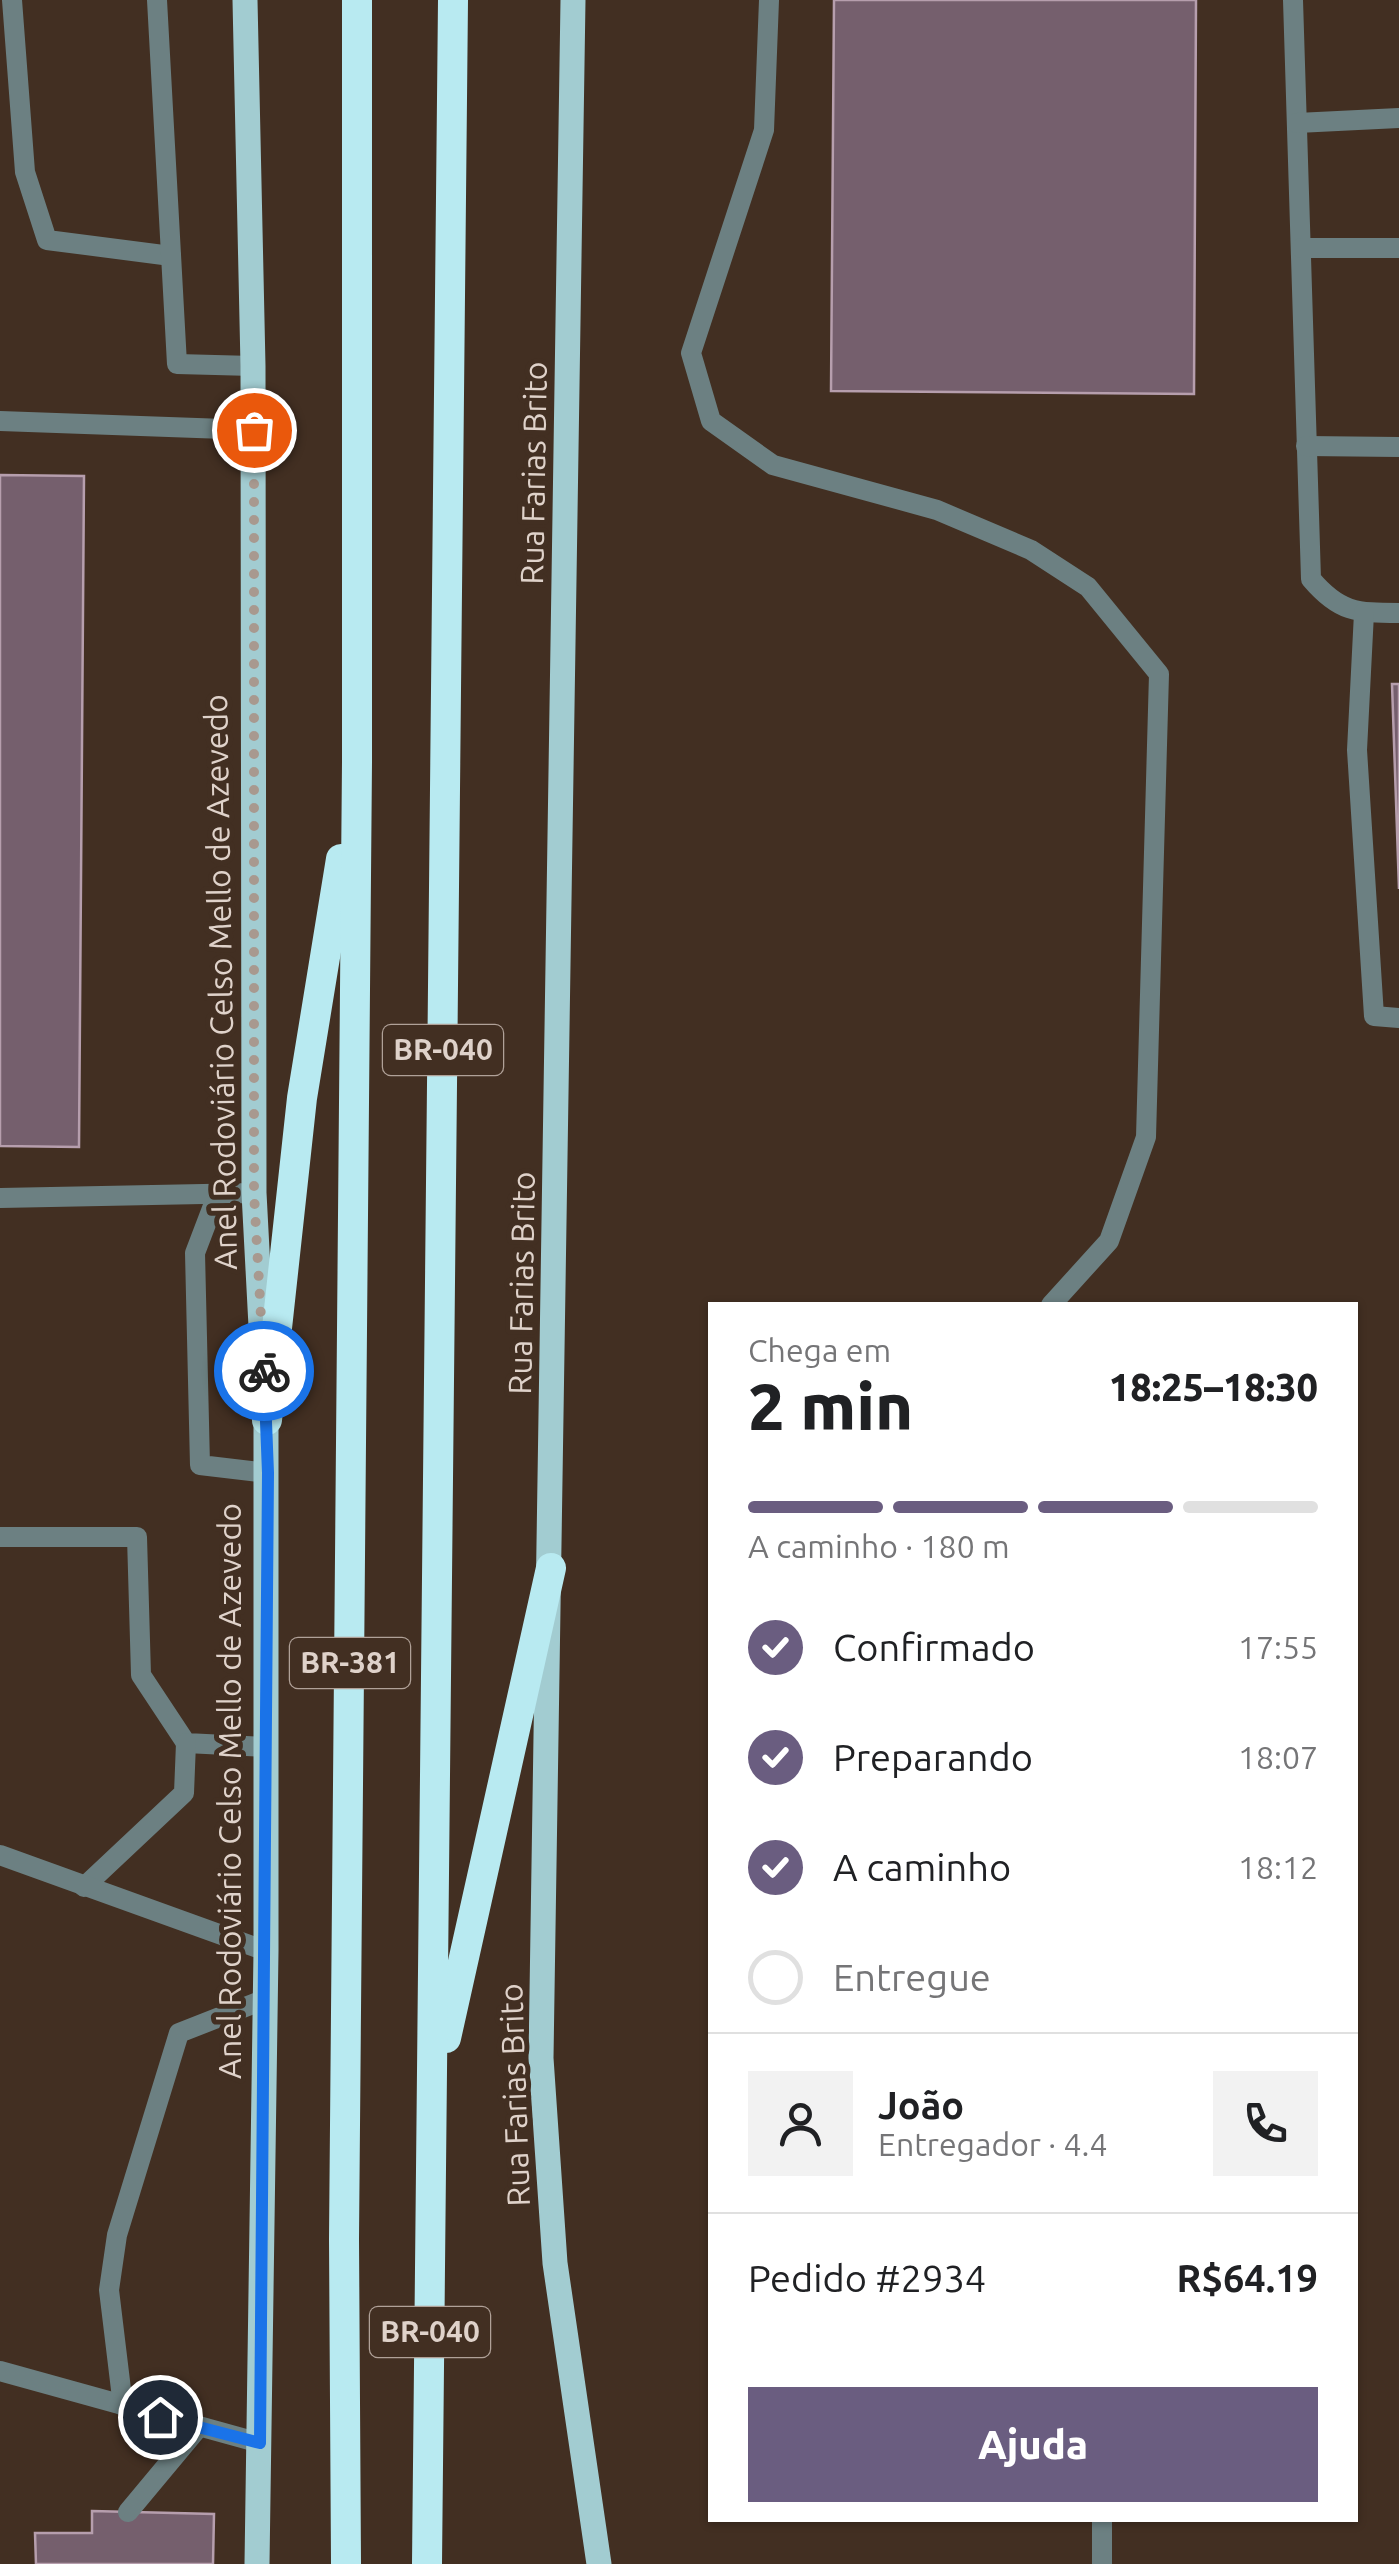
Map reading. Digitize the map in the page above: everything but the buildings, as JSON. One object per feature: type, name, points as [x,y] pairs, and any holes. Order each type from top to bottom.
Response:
[{"type":"highway","points":[[266,1420],[302,1098],[357,762],[357,0]]},
{"type":"highway","name":"BR-040","points":[[427,2564],[453,0]]},
{"type":"highway","name":"BR-381","points":[[346,2564],[344,2239],[357,762]]},
{"type":"highway","points":[[432,2100],[551,1568]]},
{"type":"main road","name":"Anel Rodoviário Celso Mello de Azevedo","points":[[245,0],[254,430],[254,1193],[268,1473],[257,2564]]},
{"type":"main road","name":"Rua Farias Brito","points":[[573,0],[542,2058],[555,2263],[599,2564]]},
{"type":"street","points":[[12,0],[25,172],[47,240],[171,256]]},
{"type":"street","points":[[157,0],[177,364],[253,366]]},
{"type":"street","points":[[770,0],[764,130],[691,353],[710,421],[773,465],[937,510],[1031,550],[1088,587],[1160,674],[1146,1136],[1109,1241],[1053,1302]]},
{"type":"street","points":[[1294,0],[1311,579],[1332,603],[1364,613],[1399,612]]},
{"type":"street","points":[[1297,123],[1399,118]]},
{"type":"street","points":[[1301,248],[1399,248]]},
{"type":"street","points":[[0,421],[254,430]]},
{"type":"street","points":[[1306,446],[1399,447]]},
{"type":"street","points":[[1364,613],[1357,750],[1374,1016],[1399,1018]]},
{"type":"street","points":[[0,1198],[219,1190],[254,1193]]},
{"type":"street","points":[[219,1190],[196,1253],[200,1465],[268,1473]]},
{"type":"street","points":[[0,1537],[136,1536],[142,1675],[186,1742],[184,1792],[84,1887]]},
{"type":"street","points":[[186,1742],[266,1747]]},
{"type":"street","points":[[0,1856],[266,1951]]},
{"type":"street","points":[[122,2406],[109,2290],[116,2234],[179,2033],[263,2000]]},
{"type":"street","points":[[0,2370],[260,2443]]},
{"type":"street","points":[[128,2512],[198,2428]]},
{"type":"street","points":[[1102,2522],[1102,2564]]},
{"type":"way so far","points":[[254,430],[254,1193],[264,1371]]},
{"type":"route","points":[[160,2417],[260,2443],[268,1473],[264,1371]]}]
